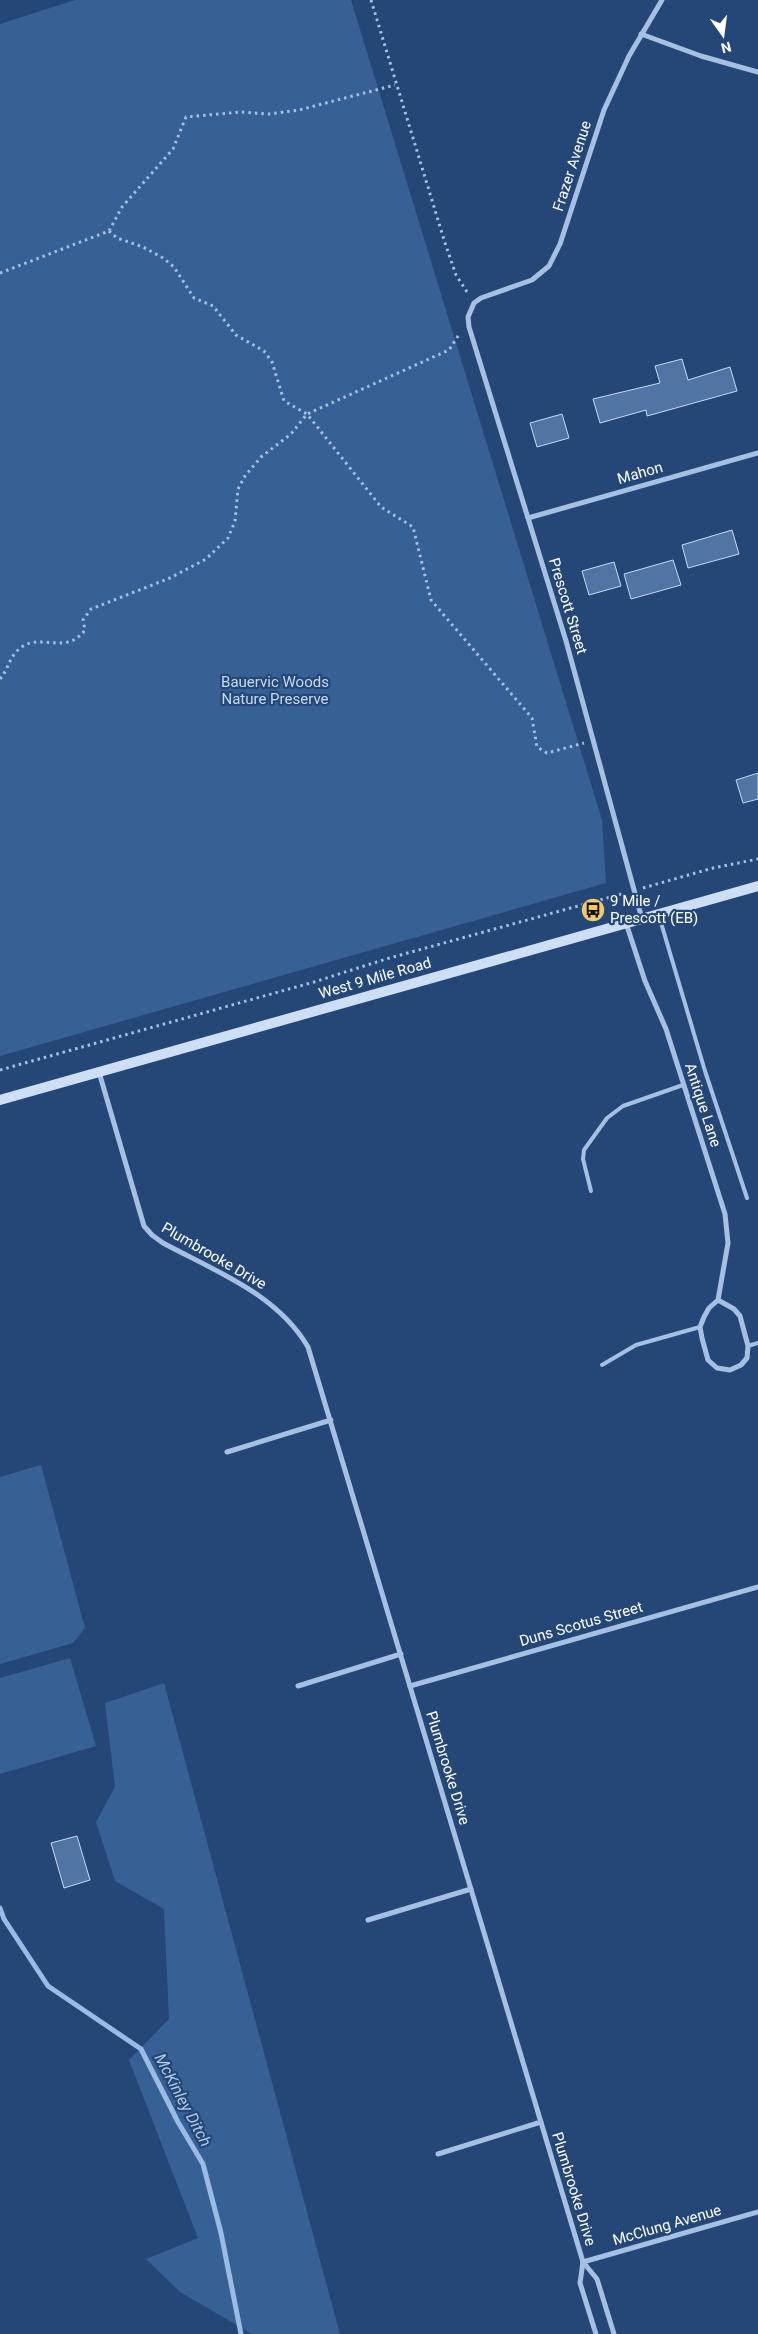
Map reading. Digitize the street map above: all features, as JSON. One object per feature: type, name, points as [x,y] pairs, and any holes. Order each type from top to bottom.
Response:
[{"type":"main road","name":"West 9 Mile Road","points":[[0,1100],[758,886]]},
{"type":"street","name":"Frazer Avenue","points":[[474,303],[481,298],[532,280],[549,266],[560,244],[604,110],[641,34],[662,0]]},
{"type":"street","points":[[641,34],[701,56],[758,72]]},
{"type":"street","name":"Prescott Street","points":[[474,303],[468,317],[469,326],[594,740],[642,919]]},
{"type":"street","name":"Mahon","points":[[528,518],[758,453]]},
{"type":"street","name":"Antique Lane","points":[[626,923],[645,981],[666,1029],[725,1214],[728,1231],[725,1264],[718,1300],[709,1308],[700,1327]]},
{"type":"street","name":"Plumbrooke Drive","points":[[99,1072],[144,1226],[152,1235],[163,1242],[266,1300],[289,1320],[308,1347],[583,2262],[597,2279],[614,2334]]},
{"type":"street","points":[[700,1327],[708,1360],[717,1368],[730,1370],[741,1365],[747,1358],[748,1346],[740,1316],[734,1309],[718,1300]]},
{"type":"street","points":[[227,1452],[331,1420]]},
{"type":"street","name":"Duns Scotus Street","points":[[410,1686],[758,1587]]},
{"type":"street","points":[[298,1686],[401,1654]]},
{"type":"street","points":[[368,1920],[471,1889]]},
{"type":"street","name":"Plumbrooke Drive","points":[[438,2154],[541,2122]]},
{"type":"street","name":"McClung Avenue","points":[[583,2262],[758,2212]]},
{"type":"street","name":"Plumbrooke Drive","points":[[583,2262],[580,2283],[596,2334]]},
{"type":"lane","points":[[658,914],[696,1044],[747,1198]]},
{"type":"lane","points":[[591,1191],[583,1159],[584,1150],[607,1118],[624,1106],[683,1085]]},
{"type":"lane","points":[[602,1365],[636,1345],[700,1327]]},
{"type":"lane","points":[[748,1346],[758,1343]]},
{"type":"path","points":[[371,0],[395,85],[456,275],[474,303]]},
{"type":"path","points":[[0,273],[109,231],[122,206],[173,149],[186,117],[241,112],[269,114],[299,110],[395,85]]},
{"type":"path","points":[[109,231],[117,238],[143,247],[174,267],[194,298],[213,306],[236,335],[264,350],[272,362],[284,401],[307,414],[381,507],[413,527],[431,600],[532,718],[537,747],[547,754],[594,740]]},
{"type":"path","points":[[0,680],[18,649],[30,643],[43,641],[69,644],[79,638],[85,630],[83,620],[91,609],[170,578],[206,559],[228,538],[235,521],[238,489],[245,476],[261,457],[291,434],[307,414],[449,350],[461,331],[469,326]]},
{"type":"path","points":[[652,886],[713,868],[758,859]]},
{"type":"path","points":[[0,1070],[617,895]]},
{"type":"green space","name":"Bauervic Woods Nature Preserve","points":[[75,0],[351,0],[602,820],[606,883],[0,1056],[0,24]]},
{"type":"green space","points":[[41,1465],[85,1628],[73,1643],[0,1664],[0,1477]]},
{"type":"green space","points":[[70,1658],[96,1746],[0,1774],[0,1678]]},
{"type":"green space","points":[[164,1683],[340,2334],[252,2334],[180,2292],[146,2259],[198,2238],[129,2060],[169,2019],[164,1909],[115,1881],[96,1822],[115,1787],[105,1703]]},
{"type":"building","points":[[682,359],[688,380],[730,367],[737,391],[647,416],[646,410],[600,423],[593,399],[660,383],[655,366]]},
{"type":"building","points":[[562,414],[569,438],[537,447],[530,423]]},
{"type":"building","points":[[732,530],[739,554],[688,568],[682,545]]},
{"type":"building","points":[[673,560],[681,585],[631,599],[624,574]]},
{"type":"building","points":[[614,562],[621,586],[589,595],[582,571]]},
{"type":"building","points":[[758,773],[758,799],[743,803],[736,780]]},
{"type":"building","points":[[77,1836],[90,1880],[64,1888],[51,1843]]},
{"type":"waterway","name":"McKinley Ditch","points":[[0,1908],[4,1919],[48,1986],[141,2049],[178,2122],[203,2164],[221,2233],[241,2334]]},
{"type":"place","name":"9 Mile / Prescott (EB)","points":[[593,910]]}]
